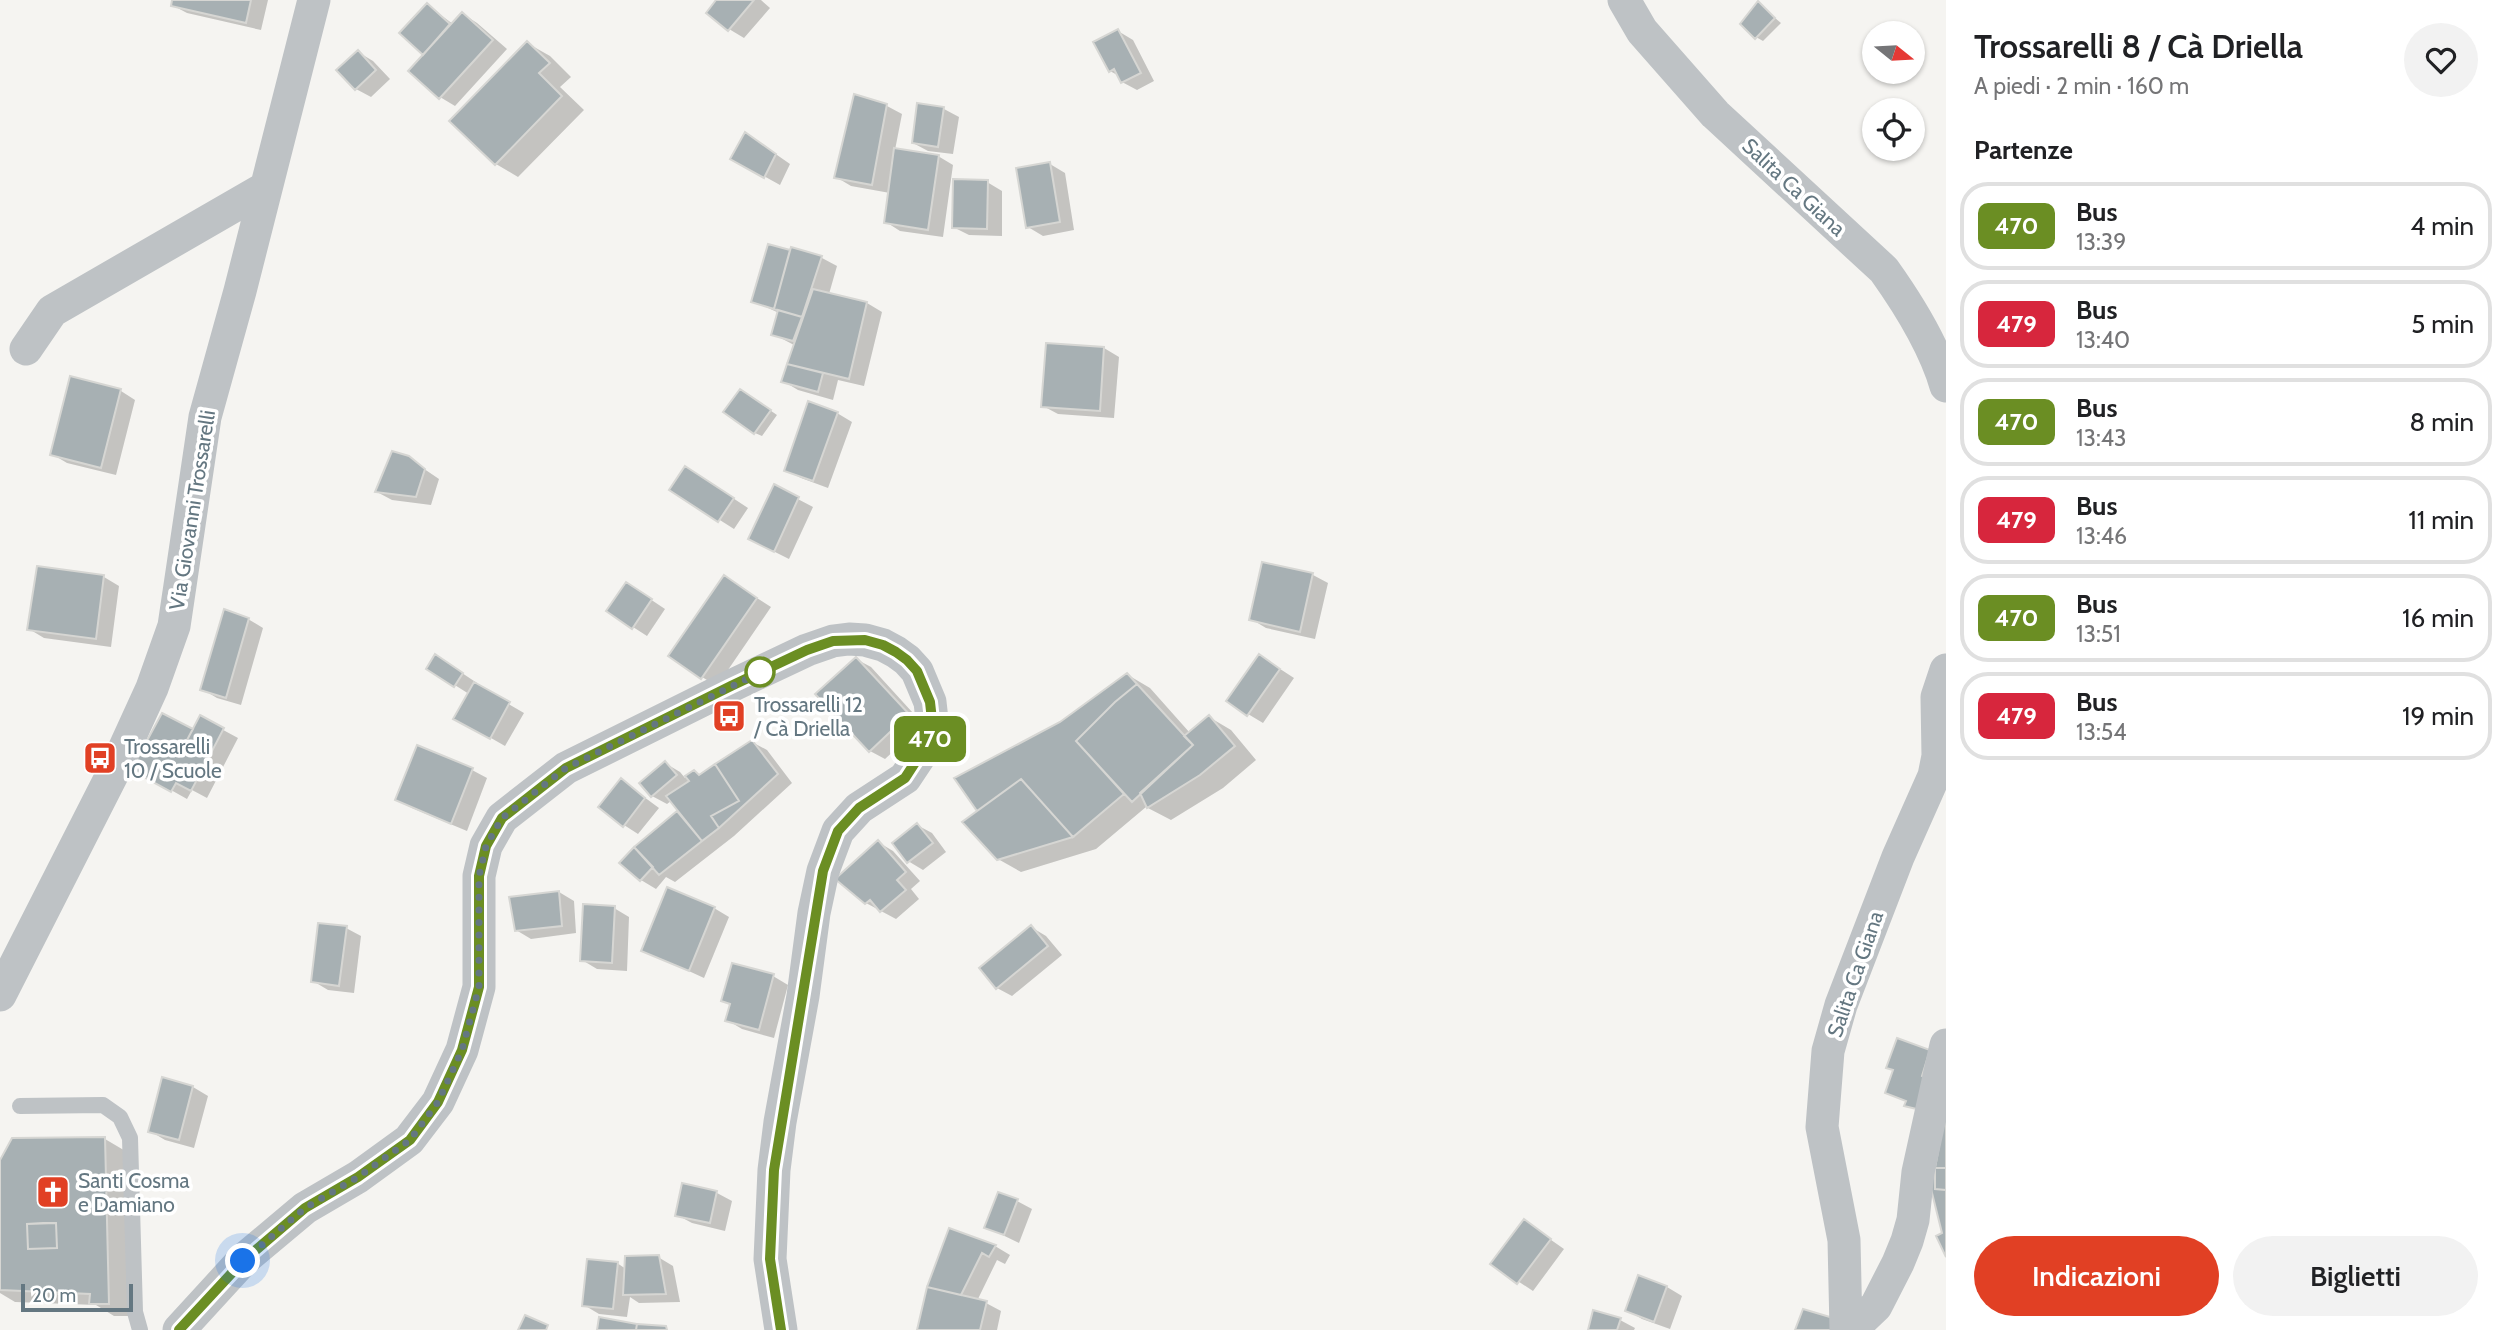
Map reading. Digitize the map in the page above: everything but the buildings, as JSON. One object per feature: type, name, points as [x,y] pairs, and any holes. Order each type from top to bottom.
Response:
[{"type":"street","name":"Via Giovanni Trossarelli","points":[[0,995],[115,769],[152,688],[174,626],[205,417],[314,0]]},
{"type":"street","name":"Salita Ca Giana","points":[[1624,0],[1642,31],[1715,114],[1884,271],[1902,295],[1939,361],[1946,386]]},
{"type":"street","points":[[26,349],[52,311],[265,188]]},
{"type":"street","points":[[179,1330],[243,1261],[305,1208],[358,1177],[410,1140],[438,1102],[462,1050],[479,987],[479,876],[486,846],[502,818],[566,768],[731,686],[807,650],[833,641],[865,640],[896,652],[917,671],[930,702],[931,738],[905,778],[859,808],[838,831],[823,871],[774,1170],[770,1259],[780,1330]]},
{"type":"street","name":"Salita Ca Giana","points":[[1848,1330],[1844,1240],[1822,1126],[1828,1051],[1841,1005],[1898,857],[1934,776],[1938,756],[1937,697],[1946,670]]},
{"type":"street","name":"Salita Ca Giana","points":[[1848,1330],[1876,1306],[1907,1241],[1913,1220],[1918,1172],[1946,1045]]},
{"type":"lane","points":[[20,1106],[103,1105],[120,1117],[130,1138],[135,1312],[140,1330]]},
{"type":"bus line","name":"470","points":[[179,1330],[243,1261],[305,1208],[358,1177],[410,1140],[438,1102],[462,1050],[479,987],[479,876],[486,846],[502,818],[566,768],[731,686],[807,650],[833,641],[865,640],[896,652],[917,671],[930,702],[931,738],[905,778],[859,808],[838,831],[823,871],[774,1170],[770,1259],[781,1330]]},
{"type":"place","name":"Trossarelli 12 / Cà Driella","points":[[729,716]]},
{"type":"place","name":"Trossarelli 10 / Scuole","points":[[100,758]]},
{"type":"place","name":"Santi Cosma e Damiano","points":[[53,1192]]},
{"type":"route","points":[[243,1261],[305,1208],[358,1177],[410,1140],[438,1102],[462,1050],[479,987],[479,876],[486,846],[502,818],[566,768],[769,668],[760,672]]}]
